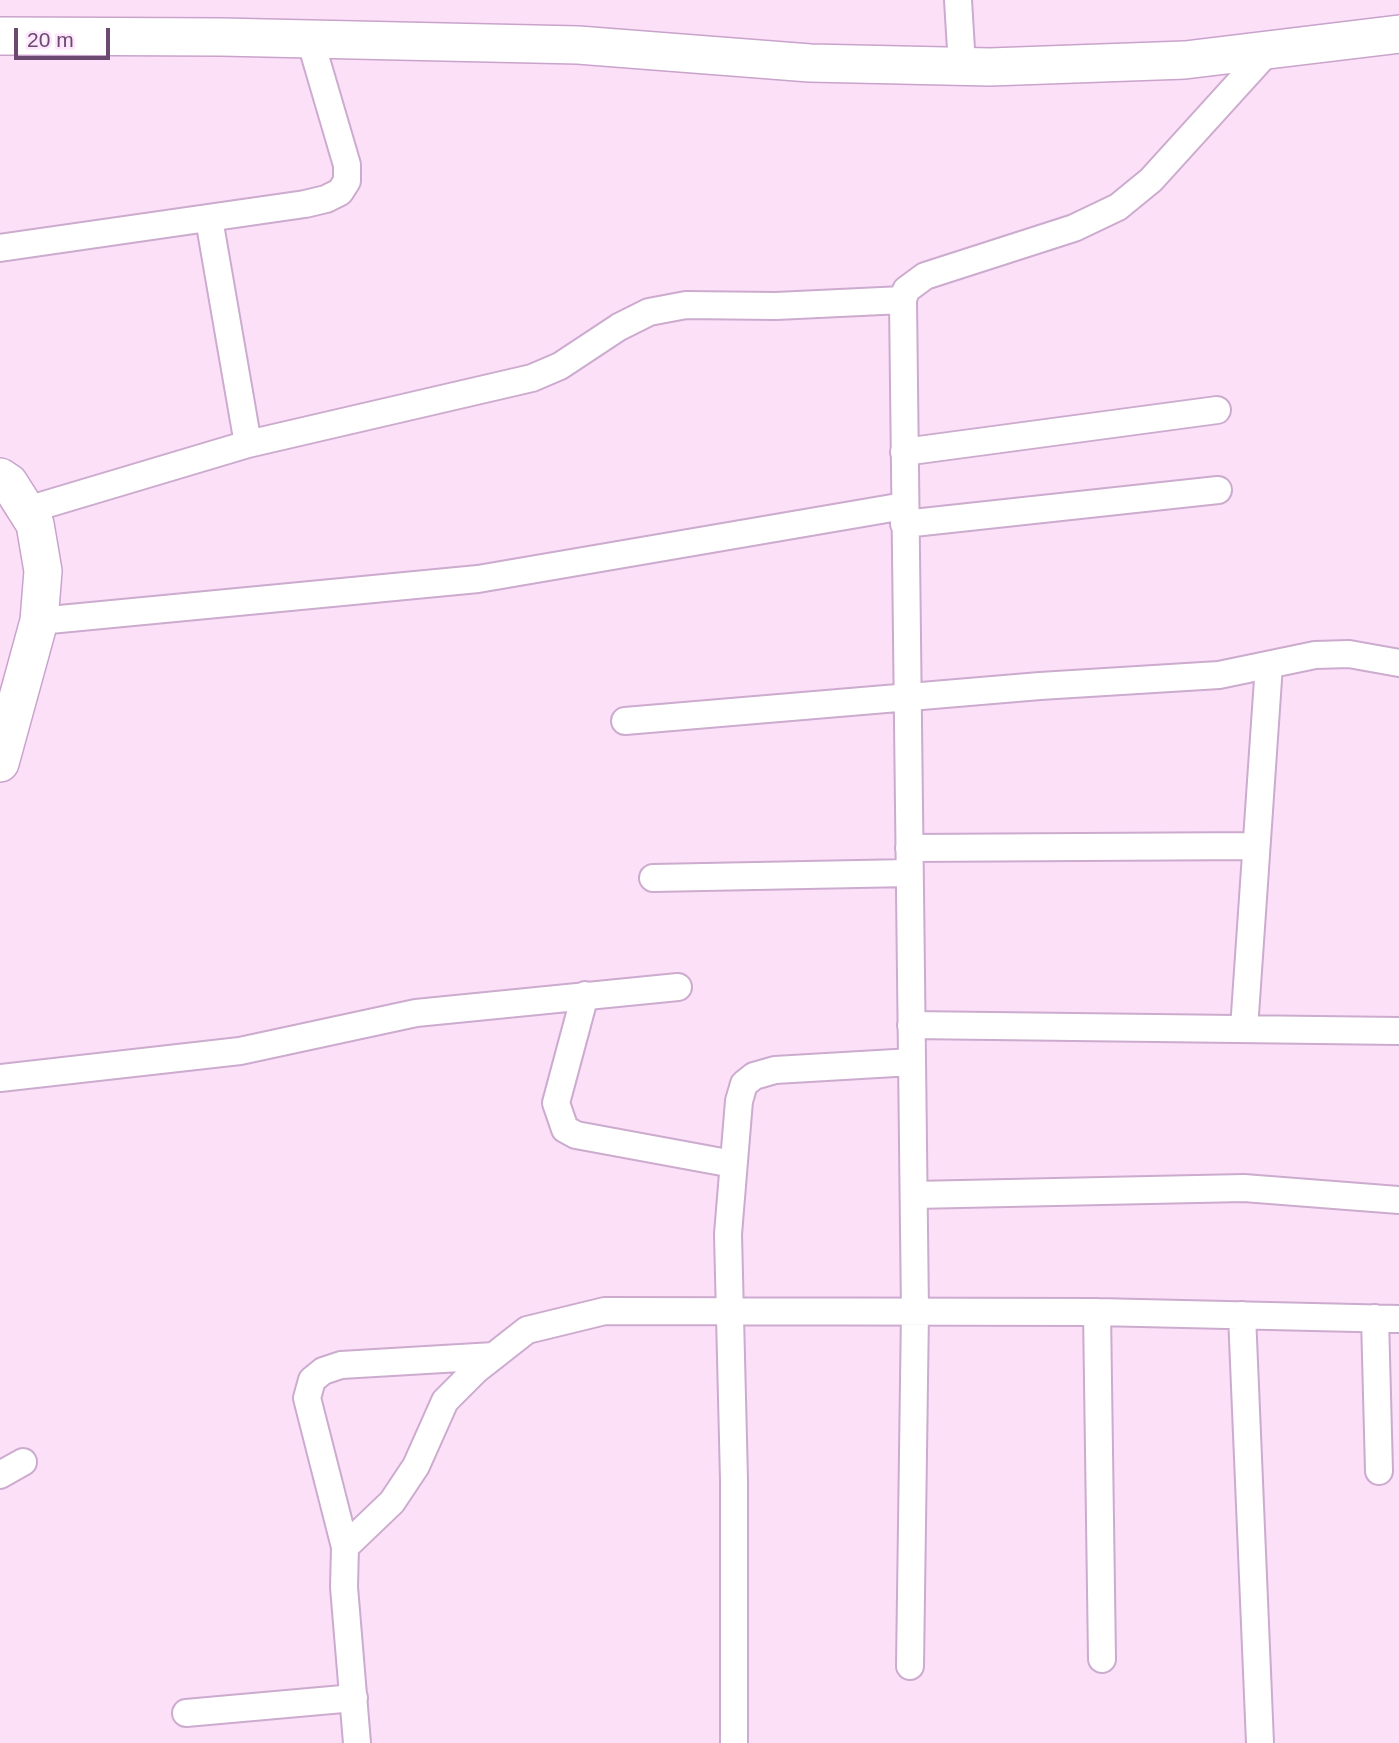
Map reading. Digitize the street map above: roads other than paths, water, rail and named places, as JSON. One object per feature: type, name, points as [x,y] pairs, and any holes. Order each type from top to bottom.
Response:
[{"type":"street","points":[[958,0],[962,66]]},
{"type":"street","points":[[0,36],[578,45],[810,63],[962,66],[1185,60],[1399,34]]},
{"type":"street","points":[[0,248],[209,219],[326,199],[341,192],[346,181],[347,165],[310,39]]},
{"type":"street","points":[[910,1666],[915,1311],[903,300],[906,290],[925,276],[1074,228],[1118,208],[1152,180],[1269,50]]},
{"type":"street","points":[[209,219],[248,444]]},
{"type":"street","points":[[27,510],[248,444],[532,377],[560,366],[619,327],[649,312],[686,305],[776,306],[903,300]]},
{"type":"street","points":[[904,452],[1217,410]]},
{"type":"street","points":[[0,477],[9,483],[35,524],[43,571],[40,621],[0,763]]},
{"type":"street","points":[[40,621],[478,579],[904,515],[1218,490]]},
{"type":"street","points":[[625,722],[1040,685],[1219,675],[1315,655],[1349,654],[1399,663]]},
{"type":"street","points":[[1244,1029],[1269,665]]},
{"type":"street","points":[[653,878],[909,861],[1256,846]]},
{"type":"street","points":[[0,1078],[240,1051],[416,1013],[678,987]]},
{"type":"street","points":[[585,995],[556,1103],[565,1129],[576,1135],[733,1164]]},
{"type":"street","points":[[911,1025],[1399,1031]]},
{"type":"street","points":[[734,1743],[736,1611],[727,1234],[739,1101],[744,1084],[754,1076],[775,1070],[912,1062]]},
{"type":"street","points":[[914,1195],[1244,1188],[1399,1200]]},
{"type":"street","points":[[345,1547],[392,1502],[416,1466],[445,1401],[476,1370],[527,1331],[605,1311],[1097,1312],[1387,1318],[1379,1471]]},
{"type":"street","points":[[1097,1312],[1102,1659]]},
{"type":"street","points":[[1242,1315],[1260,1743]]},
{"type":"street","points":[[357,1743],[344,1587],[345,1547],[307,1398],[312,1380],[323,1371],[341,1365],[494,1356]]},
{"type":"street","points":[[0,1475],[23,1462]]},
{"type":"street","points":[[186,1713],[354,1698]]}]
